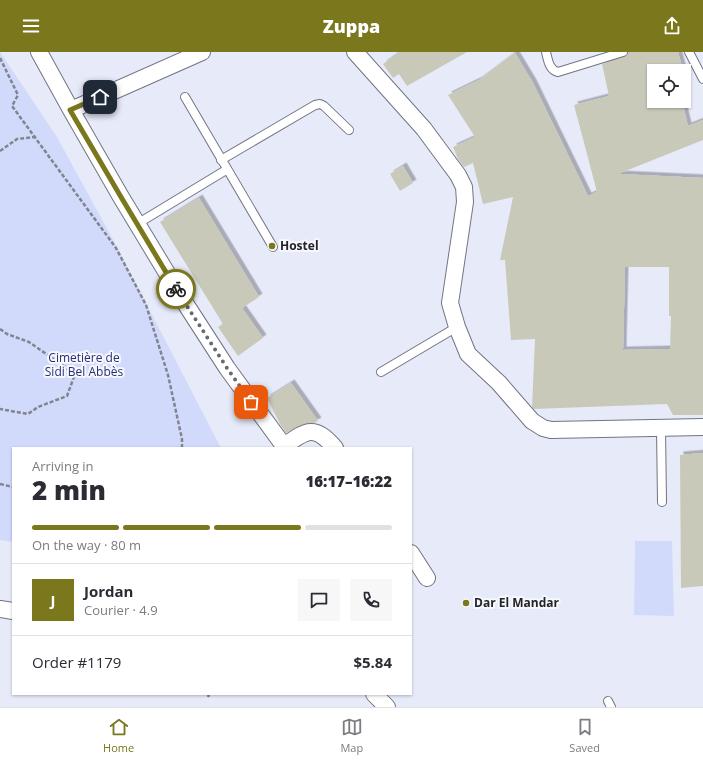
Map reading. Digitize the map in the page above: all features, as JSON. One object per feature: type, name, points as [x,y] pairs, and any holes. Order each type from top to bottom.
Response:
[{"type":"street","points":[[39,52],[70,110],[185,303],[227,368],[284,446],[303,434],[311,431],[318,433],[334,447]]},
{"type":"street","points":[[70,110],[202,52]]},
{"type":"street","points":[[355,52],[424,129],[458,175],[464,187],[465,202],[450,303],[457,327],[468,354],[499,383],[532,421],[543,428],[551,430],[703,427]]},
{"type":"street","points":[[412,555],[427,578]]},
{"type":"street","points":[[0,609],[12,611]]},
{"type":"street","points":[[375,695],[387,707]]},
{"type":"lane","points":[[546,52],[550,67],[554,71],[558,72],[623,52]]},
{"type":"lane","points":[[689,52],[703,79]]},
{"type":"lane","points":[[185,97],[226,170],[273,247]]},
{"type":"lane","points":[[221,160],[315,104],[324,106],[349,130]]},
{"type":"lane","points":[[137,224],[226,170]]},
{"type":"lane","points":[[380,372],[457,327]]},
{"type":"lane","points":[[661,428],[662,502]]},
{"type":"path","points":[[0,58],[18,95],[12,106],[116,248],[146,305],[168,375],[182,439],[182,447]]},
{"type":"path","points":[[0,151],[17,140],[34,137]]},
{"type":"path","points":[[0,329],[7,334],[29,342],[75,374],[68,396],[38,407],[28,414],[0,409]]},
{"type":"path","points":[[0,484],[12,487]]},
{"type":"green space","name":"Cimetière de Sidi Bel Abbès","points":[[0,52],[57,137],[117,247],[220,447],[12,447],[12,542],[0,540]]},
{"type":"green space","points":[[635,541],[672,541],[674,616],[634,615]]},
{"type":"building","points":[[400,52],[467,52],[407,86],[399,74],[393,78],[383,64]]},
{"type":"building","points":[[628,52],[678,52],[681,64],[647,64],[647,108],[684,108],[688,126],[703,120],[703,140],[618,174],[703,178],[703,415],[673,415],[667,404],[534,409],[532,407],[535,339],[511,340],[505,260],[500,260],[513,197],[483,204],[473,163],[464,167],[458,159],[453,147],[475,137],[448,95],[479,80],[515,53],[533,83],[588,196],[597,192],[574,105],[609,96],[602,64],[625,57]],"holes":[[[625,267],[669,267],[669,316],[671,316],[670,349],[623,350]]]},
{"type":"building","points":[[403,166],[413,183],[400,191],[390,174]]},
{"type":"building","points":[[199,198],[259,297],[242,308],[263,338],[238,356],[218,327],[223,324],[160,222]]},
{"type":"building","points":[[291,383],[318,421],[301,425],[286,433],[267,398]]},
{"type":"building","points":[[703,453],[703,586],[681,588],[680,455]]},
{"type":"way so far","points":[[176,289],[251,402]]},
{"type":"place","name":"Hostel","points":[[272,246]]},
{"type":"place","name":"Dar El Mandar","points":[[466,603]]},
{"type":"route","points":[[100,97],[70,110],[176,289]]}]
